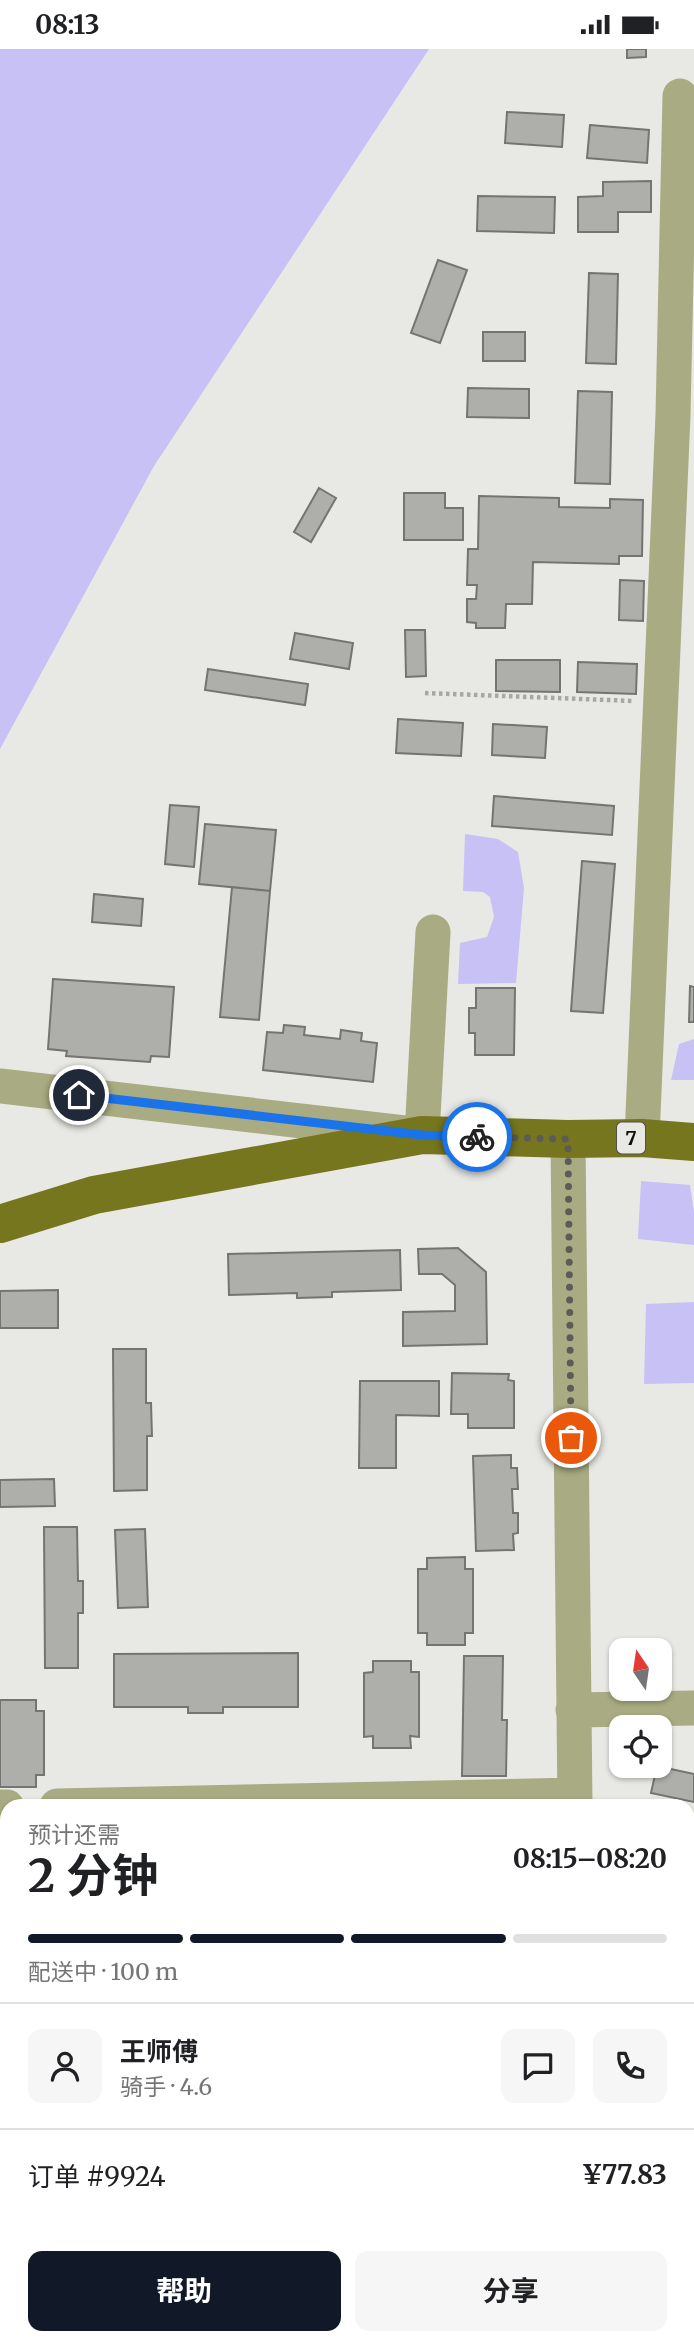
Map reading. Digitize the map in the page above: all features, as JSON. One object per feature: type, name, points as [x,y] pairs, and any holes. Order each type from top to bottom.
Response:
[{"type":"main road","name":"7","points":[[0,1224],[94,1195],[422,1135],[642,1138],[694,1142]]},
{"type":"main road","name":"7","points":[[0,1197],[94,1195]]},
{"type":"street","points":[[642,1138],[672,428],[680,96]]},
{"type":"street","points":[[0,1086],[422,1135],[433,932]]},
{"type":"street","points":[[568,1139],[575,1799]]},
{"type":"street","points":[[573,1710],[694,1708]]},
{"type":"path","points":[[425,693],[662,702]]},
{"type":"shaded area","points":[[0,49],[429,49],[154,466],[0,749]]},
{"type":"shaded area","points":[[465,834],[498,839],[518,852],[524,888],[516,983],[458,984],[460,943],[487,937],[494,917],[490,897],[483,892],[463,891]]},
{"type":"shaded area","points":[[694,1039],[694,1080],[671,1080],[679,1044]]},
{"type":"shaded area","points":[[641,1181],[690,1185],[694,1212],[694,1245],[638,1239]]},
{"type":"shaded area","points":[[694,1302],[694,1383],[644,1384],[646,1304]]},
{"type":"building","points":[[627,49],[646,49],[646,57],[627,58]]},
{"type":"building","points":[[507,112],[564,115],[562,147],[505,143]]},
{"type":"building","points":[[590,125],[649,130],[647,163],[587,158]]},
{"type":"building","points":[[651,181],[651,212],[618,212],[618,232],[578,232],[578,197],[603,196],[603,182]]},
{"type":"building","points":[[478,196],[555,197],[554,233],[477,231]]},
{"type":"building","points":[[438,260],[467,270],[440,343],[411,333]]},
{"type":"building","points":[[589,273],[618,274],[616,364],[586,363]]},
{"type":"building","points":[[483,332],[525,332],[525,361],[483,361]]},
{"type":"building","points":[[468,388],[529,389],[529,418],[467,417]]},
{"type":"building","points":[[578,391],[612,392],[610,484],[575,483]]},
{"type":"building","points":[[319,488],[336,498],[311,542],[294,532]]},
{"type":"building","points":[[404,493],[445,493],[445,508],[463,508],[463,540],[404,540]]},
{"type":"building","points":[[479,496],[559,498],[559,507],[610,508],[610,499],[643,500],[642,556],[619,556],[619,564],[533,562],[532,604],[506,604],[505,628],[476,628],[476,623],[467,622],[467,599],[476,599],[477,585],[467,585],[468,549],[478,549]]},
{"type":"building","points":[[620,580],[644,581],[643,621],[619,620]]},
{"type":"building","points":[[405,630],[425,630],[426,676],[406,677]]},
{"type":"building","points":[[295,633],[353,643],[349,669],[290,659]]},
{"type":"building","points":[[496,660],[560,660],[560,692],[496,691]]},
{"type":"building","points":[[578,662],[637,664],[636,694],[577,692]]},
{"type":"building","points":[[208,669],[308,684],[305,705],[205,690]]},
{"type":"building","points":[[398,719],[463,723],[461,756],[396,753]]},
{"type":"building","points":[[493,724],[547,727],[545,758],[492,755]]},
{"type":"building","points":[[494,796],[614,806],[612,835],[492,826]]},
{"type":"building","points":[[170,805],[199,807],[194,867],[165,864]]},
{"type":"building","points":[[205,824],[276,830],[270,891],[199,884]]},
{"type":"building","points":[[582,861],[615,864],[603,1013],[571,1011]]},
{"type":"building","points":[[232,887],[270,891],[259,1020],[220,1017]]},
{"type":"building","points":[[94,894],[143,899],[141,926],[92,922]]},
{"type":"building","points":[[53,979],[174,987],[169,1057],[151,1056],[150,1062],[66,1056],[67,1051],[48,1049]]},
{"type":"building","points":[[690,986],[694,987],[694,1022],[689,1022]]},
{"type":"building","points":[[476,988],[515,988],[514,1055],[475,1055],[475,1033],[469,1033],[469,1008],[476,1008]]},
{"type":"building","points":[[284,1025],[305,1027],[304,1035],[340,1039],[341,1030],[362,1033],[361,1041],[377,1043],[373,1082],[263,1070],[267,1032],[283,1033]]},
{"type":"building","points":[[458,1248],[486,1272],[487,1344],[403,1346],[403,1312],[455,1311],[455,1285],[442,1274],[419,1274],[418,1249]]},
{"type":"building","points":[[400,1250],[401,1290],[332,1292],[332,1297],[297,1298],[297,1293],[229,1295],[228,1254]]},
{"type":"building","points":[[58,1290],[58,1328],[0,1328],[0,1291]]},
{"type":"building","points":[[113,1349],[146,1349],[146,1403],[151,1403],[152,1436],[147,1436],[147,1490],[114,1491]]},
{"type":"building","points":[[452,1373],[509,1374],[508,1380],[514,1381],[514,1428],[468,1428],[468,1414],[451,1414]]},
{"type":"building","points":[[360,1381],[439,1381],[439,1416],[396,1415],[396,1468],[359,1468]]},
{"type":"building","points":[[511,1455],[511,1468],[517,1468],[518,1489],[512,1489],[513,1513],[518,1513],[518,1533],[513,1534],[514,1550],[476,1551],[473,1456]]},
{"type":"building","points":[[54,1479],[55,1506],[0,1507],[0,1480]]},
{"type":"building","points":[[44,1527],[77,1527],[78,1581],[83,1581],[83,1613],[78,1613],[78,1668],[45,1668]]},
{"type":"building","points":[[145,1529],[148,1607],[118,1608],[115,1530]]},
{"type":"building","points":[[465,1557],[465,1569],[473,1569],[473,1633],[465,1633],[465,1645],[427,1645],[427,1633],[418,1633],[418,1569],[427,1569],[427,1558]]},
{"type":"building","points":[[298,1653],[298,1707],[223,1707],[223,1713],[188,1713],[188,1707],[114,1707],[114,1654]]},
{"type":"building","points":[[464,1656],[503,1656],[502,1720],[507,1720],[506,1776],[462,1776]]},
{"type":"building","points":[[373,1661],[411,1661],[411,1672],[419,1672],[419,1737],[410,1736],[411,1748],[373,1748],[373,1736],[364,1737],[364,1673],[373,1672]]},
{"type":"building","points":[[0,1700],[36,1700],[36,1711],[44,1711],[44,1775],[36,1775],[36,1787],[0,1787]]},
{"type":"building","points":[[672,1769],[694,1774],[694,1799],[651,1793],[654,1778],[672,1778]]},
{"type":"way so far","points":[[477,1137],[568,1139],[571,1438]]},
{"type":"route","points":[[79,1095],[422,1135],[477,1137]]}]
